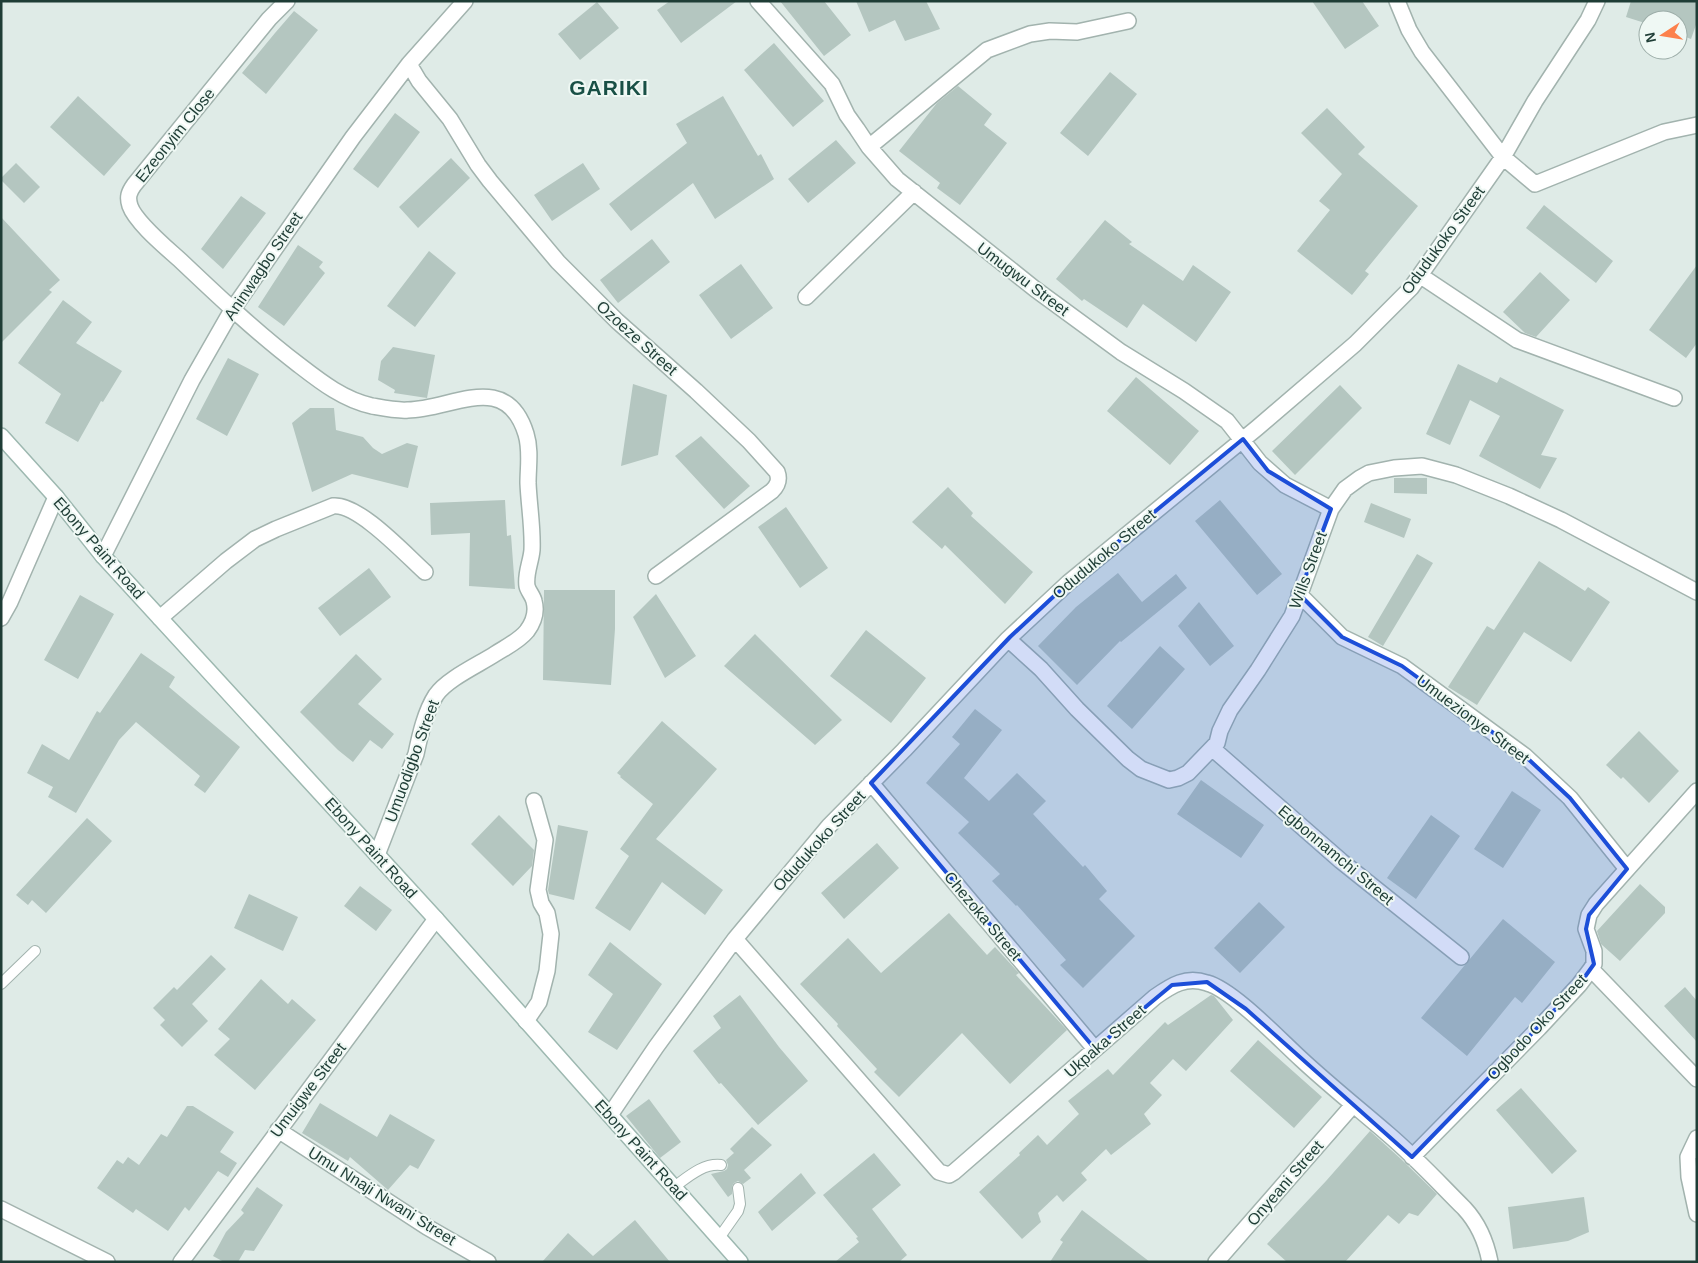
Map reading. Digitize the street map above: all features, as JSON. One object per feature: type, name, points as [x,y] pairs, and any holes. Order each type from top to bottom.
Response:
[{"type":"street","name":"Ezeonyim Close","points":[[232,310],[151,233],[133,213],[129,204],[128,194],[269,19],[287,1]]},
{"type":"street","name":"Aninwagbo Street","points":[[103,556],[202,360],[232,310],[353,137],[408,64],[465,1]]},
{"type":"street","name":"Umugwu Street","points":[[758,1],[832,84],[847,115],[870,147],[897,179],[1035,289],[1120,352],[1184,391],[1227,421],[1260,463],[1286,485],[1331,509]]},
{"type":"street","points":[[1397,1],[1409,30],[1422,52],[1503,156],[1535,184],[1664,132],[1697,125]]},
{"type":"street","name":"Odudukoko Street","points":[[610,1115],[734,939],[828,826],[1008,639],[1068,583],[1355,344],[1411,288],[1503,156],[1535,101],[1588,20],[1597,1]]},
{"type":"street","points":[[870,147],[987,50],[1030,34],[1050,31],[1077,32],[1128,21]]},
{"type":"street","name":"Ozoeze Street","points":[[408,64],[419,81],[450,119],[490,181],[558,262],[617,321],[749,441],[777,472],[779,478],[778,485],[772,491],[656,576]]},
{"type":"street","points":[[806,297],[914,192]]},
{"type":"street","points":[[1421,276],[1517,340],[1674,398]]},
{"type":"street","name":"Umuodigbo Street","points":[[232,310],[298,365],[350,399],[373,406],[406,411],[467,398],[486,397],[502,402],[514,409],[527,435],[532,538],[526,580],[527,588],[534,601],[534,621],[522,636],[455,679],[436,694],[419,739],[416,754],[377,855]]},
{"type":"street","name":"Ebony Paint Road","points":[[1,436],[56,497],[103,556],[436,919],[740,1262]]},
{"type":"street","name":"Wills Street","points":[[1008,639],[1041,669],[1077,709],[1122,754],[1141,769],[1169,780],[1188,773],[1217,744],[1220,731],[1230,710],[1292,616],[1331,509],[1345,489],[1369,473],[1422,466],[1456,475],[1562,520],[1697,592]]},
{"type":"street","points":[[1,618],[10,602],[56,497]]},
{"type":"street","points":[[160,618],[226,561],[255,539],[333,506],[340,505],[357,512],[425,572]]},
{"type":"street","name":"Umuezionye Street","points":[[1299,594],[1342,637],[1402,666],[1525,756],[1570,798],[1627,869]]},
{"type":"street","name":"Egbonnamchi Street","points":[[1213,750],[1341,861],[1461,958]]},
{"type":"street","name":"Chezoka Street","points":[[871,783],[1095,1049]]},
{"type":"street","name":"Ogbodo Oko Street","points":[[1412,1156],[1579,985],[1594,964],[1594,952],[1586,929],[1588,916],[1596,904],[1697,791]]},
{"type":"street","points":[[526,1021],[539,1002],[546,971],[550,934],[547,913],[541,903],[538,890],[545,840],[534,801]]},
{"type":"street","name":"Umuigwe Street","points":[[181,1262],[436,919]]},
{"type":"street","name":"Ukpaka Street","points":[[734,939],[939,1172],[944,1175],[954,1172],[964,1165],[1095,1049],[1172,984],[1195,980],[1216,986],[1232,997],[1412,1156],[1473,1218],[1482,1234],[1490,1262]]},
{"type":"street","points":[[1591,969],[1697,1079]]},
{"type":"street","name":"Onyeani Street","points":[[1216,1262],[1353,1105]]},
{"type":"street","name":"Umu Nnaji Nwani Street","points":[[278,1130],[426,1227],[488,1262]]},
{"type":"street","points":[[1697,1138],[1688,1157],[1689,1177],[1697,1214]]},
{"type":"street","points":[[1,1209],[107,1262]]},
{"type":"lane","points":[[1,984],[35,951]]},
{"type":"lane","points":[[674,1187],[701,1168],[712,1164],[721,1165]]},
{"type":"lane","points":[[719,1238],[738,1212],[740,1204],[738,1188]]},
{"type":"highlighted area","points":[[1243,439],[1268,471],[1331,509],[1299,594],[1342,637],[1402,666],[1525,756],[1570,798],[1627,869],[1589,915],[1586,929],[1594,964],[1579,985],[1412,1157],[1246,1009],[1207,982],[1172,985],[1095,1049],[871,783],[1010,637],[1068,583]]},
{"type":"building","points":[[670,1],[737,1],[681,43],[657,10]]},
{"type":"building","points":[[780,1],[824,1],[851,35],[824,56]]},
{"type":"building","points":[[856,1],[926,1],[940,29],[905,41],[895,20],[869,32]]},
{"type":"building","points":[[1312,1],[1362,1],[1379,26],[1345,49]]},
{"type":"building","points":[[1631,1],[1697,1],[1697,22],[1691,39],[1688,38],[1688,10],[1638,10],[1638,21],[1626,17]]},
{"type":"building","points":[[597,2],[619,28],[580,60],[558,34]]},
{"type":"building","points":[[294,11],[318,30],[266,94],[242,73]]},
{"type":"building","points":[[774,43],[824,101],[793,127],[744,70]]},
{"type":"building","points":[[1110,72],[1137,94],[1088,156],[1060,133]]},
{"type":"building","points":[[958,86],[992,114],[984,125],[1007,143],[960,205],[937,188],[940,183],[899,151],[937,103]]},
{"type":"building","points":[[78,96],[131,145],[104,176],[50,127]]},
{"type":"building","points":[[723,96],[758,156],[761,154],[774,179],[715,219],[693,183],[631,231],[609,204],[687,143],[676,124]]},
{"type":"building","points":[[1327,108],[1365,147],[1358,154],[1418,206],[1365,271],[1369,274],[1352,295],[1297,251],[1330,210],[1319,201],[1342,174],[1301,133]]},
{"type":"building","points":[[395,113],[420,132],[378,188],[353,169]]},
{"type":"building","points":[[836,140],[856,163],[808,203],[788,179]]},
{"type":"building","points":[[451,158],[470,178],[418,228],[399,207]]},
{"type":"building","points":[[16,163],[40,187],[24,203],[1,180]]},
{"type":"building","points":[[583,163],[600,189],[552,221],[534,195]]},
{"type":"building","points":[[241,196],[266,213],[223,269],[201,249]]},
{"type":"building","points":[[1544,205],[1613,261],[1596,283],[1526,228]]},
{"type":"building","points":[[1,217],[60,280],[49,290],[52,292],[1,343]]},
{"type":"building","points":[[1105,220],[1132,242],[1129,244],[1183,281],[1193,265],[1231,292],[1196,342],[1143,304],[1127,328],[1084,299],[1082,301],[1056,279]]},
{"type":"building","points":[[652,239],[670,262],[618,303],[600,280]]},
{"type":"building","points":[[298,245],[323,262],[319,267],[325,273],[284,326],[258,307]]},
{"type":"building","points":[[429,251],[456,273],[415,327],[387,306]]},
{"type":"building","points":[[741,264],[773,308],[731,339],[699,295]]},
{"type":"building","points":[[1697,265],[1697,343],[1686,358],[1649,330]]},
{"type":"building","points":[[1540,272],[1570,300],[1536,337],[1525,333],[1503,312]]},
{"type":"building","points":[[63,300],[92,322],[76,343],[122,371],[103,402],[101,401],[78,442],[45,423],[61,394],[18,363]]},
{"type":"building","points":[[393,347],[435,355],[427,398],[394,393],[395,390],[378,380],[381,361]]},
{"type":"building","points":[[228,358],[259,374],[227,436],[196,419]]},
{"type":"building","points":[[1458,364],[1497,383],[1500,377],[1564,410],[1541,455],[1557,458],[1540,489],[1479,456],[1500,416],[1470,400],[1450,445],[1426,434]]},
{"type":"building","points":[[1136,377],[1199,431],[1170,465],[1107,411]]},
{"type":"building","points":[[633,384],[667,395],[658,455],[621,466]]},
{"type":"building","points":[[1340,385],[1362,408],[1295,475],[1272,451]]},
{"type":"building","points":[[310,408],[334,408],[336,430],[363,437],[373,448],[382,454],[407,443],[418,446],[408,488],[352,474],[312,492],[292,423]]},
{"type":"building","points":[[701,436],[750,486],[724,509],[675,456]]},
{"type":"building","points":[[1394,478],[1427,478],[1427,494],[1394,493]]},
{"type":"building","points":[[948,487],[973,513],[971,516],[1033,572],[1005,604],[945,545],[942,549],[912,522]]},
{"type":"building","points":[[505,500],[507,536],[511,535],[515,589],[469,586],[470,533],[431,535],[430,503]]},
{"type":"building","points":[[1220,500],[1282,574],[1257,595],[1195,521]]},
{"type":"building","points":[[1371,503],[1411,519],[1404,538],[1364,522]]},
{"type":"building","points":[[786,507],[828,568],[800,588],[758,527]]},
{"type":"building","points":[[1417,554],[1433,563],[1383,646],[1368,637]]},
{"type":"building","points":[[1539,561],[1585,591],[1588,587],[1610,602],[1571,662],[1524,632],[1477,705],[1448,687],[1487,626],[1494,630]]},
{"type":"building","points":[[369,568],[391,597],[340,636],[318,608]]},
{"type":"building","points":[[1118,573],[1142,602],[1176,574],[1187,588],[1120,641],[1077,685],[1038,646],[1076,607]]},
{"type":"building","points":[[544,590],[615,590],[615,629],[611,685],[543,680]]},
{"type":"building","points":[[656,594],[696,656],[665,678],[633,617]]},
{"type":"building","points":[[80,595],[114,614],[78,679],[44,660]]},
{"type":"building","points":[[1199,602],[1234,646],[1210,666],[1178,626]]},
{"type":"building","points":[[866,630],[926,678],[891,723],[830,676]]},
{"type":"building","points":[[755,634],[842,720],[815,745],[724,666]]},
{"type":"building","points":[[1160,646],[1185,669],[1132,729],[1107,706]]},
{"type":"building","points":[[141,653],[175,677],[169,687],[240,747],[205,793],[194,785],[200,776],[136,722],[119,740],[76,813],[48,797],[53,787],[27,773],[42,744],[69,760],[97,711],[100,713]]},
{"type":"building","points":[[356,654],[382,679],[358,704],[394,734],[382,749],[370,740],[353,762],[338,750],[300,712]]},
{"type":"building","points":[[975,709],[1002,730],[964,778],[989,801],[1017,773],[1046,801],[1033,814],[1083,867],[1085,865],[1107,891],[1099,899],[1135,936],[1083,988],[1060,965],[1066,960],[1017,905],[992,881],[1000,874],[958,833],[969,822],[926,783],[960,744],[952,737]]},
{"type":"building","points":[[662,721],[717,769],[656,839],[723,890],[705,915],[662,882],[630,931],[595,908],[629,856],[620,849],[653,804],[617,773]]},
{"type":"building","points":[[1639,731],[1679,771],[1649,803],[1623,777],[1621,779],[1606,765]]},
{"type":"building","points":[[1201,780],[1264,825],[1241,858],[1177,814]]},
{"type":"building","points":[[1512,791],[1541,810],[1503,868],[1474,849]]},
{"type":"building","points":[[499,815],[534,850],[532,866],[513,886],[471,844]]},
{"type":"building","points":[[1431,815],[1460,836],[1416,899],[1387,878]]},
{"type":"building","points":[[87,818],[112,841],[46,913],[32,900],[28,905],[16,895]]},
{"type":"building","points":[[558,825],[588,831],[574,900],[549,894],[548,890]]},
{"type":"building","points":[[877,843],[899,868],[844,919],[821,893]]},
{"type":"building","points":[[1640,884],[1665,907],[1665,913],[1620,961],[1601,944],[1597,931]]},
{"type":"building","points":[[360,886],[392,910],[376,931],[344,906]]},
{"type":"building","points":[[249,894],[298,917],[283,951],[234,928]]},
{"type":"building","points":[[1259,902],[1285,927],[1240,973],[1214,948]]},
{"type":"building","points":[[949,913],[987,955],[995,947],[1019,973],[1016,975],[1067,1030],[1010,1084],[962,1033],[899,1097],[874,1072],[877,1069],[800,984],[848,938],[881,973]]},
{"type":"building","points":[[1503,919],[1555,962],[1522,1003],[1515,997],[1467,1056],[1421,1018]]},
{"type":"building","points":[[610,942],[662,984],[617,1050],[588,1032],[613,994],[588,975]]},
{"type":"building","points":[[211,955],[226,969],[192,1004],[208,1021],[182,1047],[160,1025],[165,1020],[153,1008],[174,987],[177,990]]},
{"type":"building","points":[[261,979],[288,1004],[292,999],[316,1020],[255,1090],[214,1055],[230,1039],[218,1029]]},
{"type":"building","points":[[1685,987],[1697,1001],[1697,1042],[1664,1006]]},
{"type":"building","points":[[740,995],[779,1047],[808,1081],[758,1125],[721,1083],[719,1084],[693,1051],[721,1028],[713,1016]]},
{"type":"building","points":[[1211,995],[1214,996],[1233,1020],[1186,1071],[1173,1059],[1150,1083],[1162,1095],[1144,1114],[1151,1124],[1111,1155],[1106,1149],[1081,1173],[1087,1180],[1063,1202],[1057,1195],[1038,1213],[1041,1222],[1022,1239],[979,1192],[1020,1155],[1019,1153],[1038,1135],[1047,1145],[1079,1114],[1068,1101],[1108,1069],[1113,1075],[1165,1022],[1168,1025]]},
{"type":"building","points":[[1258,1040],[1322,1097],[1294,1128],[1230,1071]]},
{"type":"building","points":[[1521,1088],[1577,1151],[1552,1174],[1496,1110]]},
{"type":"building","points":[[649,1099],[681,1142],[660,1158],[626,1116]]},
{"type":"building","points":[[320,1103],[377,1137],[390,1114],[435,1140],[418,1169],[410,1165],[388,1190],[350,1157],[348,1161],[302,1133]]},
{"type":"building","points":[[187,1106],[193,1106],[234,1132],[220,1152],[237,1163],[228,1177],[218,1171],[189,1211],[185,1207],[168,1231],[136,1209],[133,1213],[97,1188],[117,1160],[123,1164],[128,1157],[139,1165],[161,1134],[167,1137]]},
{"type":"building","points":[[752,1127],[772,1145],[744,1170],[751,1178],[743,1184],[738,1181],[734,1183],[732,1194],[728,1197],[711,1174],[727,1169],[726,1160],[734,1153],[730,1149]]},
{"type":"building","points":[[1370,1131],[1437,1194],[1418,1216],[1409,1213],[1399,1224],[1388,1215],[1345,1262],[1287,1262],[1267,1244]]},
{"type":"building","points":[[874,1153],[901,1185],[872,1209],[907,1255],[899,1262],[835,1262],[859,1242],[856,1238],[858,1237],[823,1195]]},
{"type":"building","points":[[801,1173],[816,1193],[772,1231],[758,1212]]},
{"type":"building","points":[[257,1187],[283,1205],[254,1251],[245,1250],[238,1262],[224,1262],[213,1256],[226,1232],[244,1213],[241,1210]]},
{"type":"building","points":[[1584,1197],[1589,1232],[1568,1241],[1513,1249],[1508,1207]]},
{"type":"building","points":[[1082,1210],[1150,1262],[1050,1262],[1063,1242],[1060,1240]]},
{"type":"building","points":[[635,1220],[670,1262],[542,1262],[568,1233],[593,1256]]},
{"type":"district","name":"GARIKI","points":[[609,87]]}]
